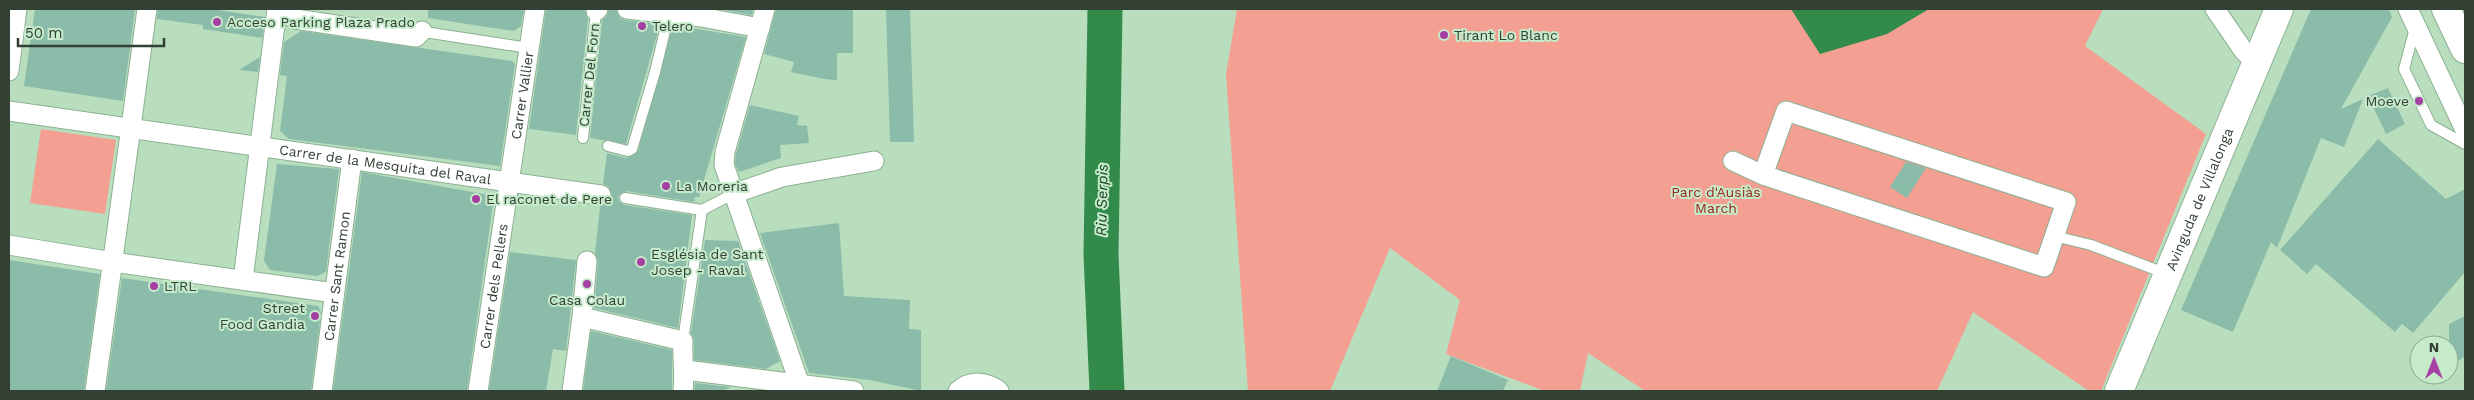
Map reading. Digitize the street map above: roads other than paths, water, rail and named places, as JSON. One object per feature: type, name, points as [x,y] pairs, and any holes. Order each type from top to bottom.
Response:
[{"type":"street","points":[[9,71],[17,9]]},
{"type":"street","points":[[95,391],[147,9]]},
{"type":"street","name":"Carrer Vallier","points":[[509,181],[535,9]]},
{"type":"street","points":[[628,9],[760,28]]},
{"type":"street","points":[[765,9],[724,152],[724,164],[802,388]]},
{"type":"street","points":[[2215,9],[2242,50],[2257,64]]},
{"type":"street","name":"Avinguda de Villalonga","points":[[2119,391],[2279,9]]},
{"type":"street","points":[[2446,9],[2465,49]]},
{"type":"street","points":[[242,280],[260,147],[284,12],[416,37],[422,31]]},
{"type":"street","points":[[2414,14],[2465,130]]},
{"type":"street","name":"Carrer de la Mesquita del Raval","points":[[9,111],[601,195]]},
{"type":"street","points":[[1733,161],[1763,175],[2044,267],[2066,202],[1786,111],[1763,175]]},
{"type":"street","name":"Carrer Sant Ramon","points":[[322,391],[352,159]]},
{"type":"street","points":[[733,194],[782,176],[874,161]]},
{"type":"street","name":"Carrer dels Pellers","points":[[478,391],[509,181]]},
{"type":"street","points":[[9,245],[242,280],[335,289]]},
{"type":"street","points":[[572,391],[587,261]]},
{"type":"street","points":[[582,317],[684,341],[682,358],[685,370],[683,391]]},
{"type":"street","points":[[685,370],[802,388],[854,391]]},
{"type":"street","points":[[958,391],[969,384],[977,383],[992,386],[999,391]]},
{"type":"lane","name":"Carrer Del Forn","points":[[583,138],[597,10]]},
{"type":"lane","points":[[608,146],[628,151],[632,149],[655,72],[669,14]]},
{"type":"lane","points":[[2414,14],[2404,69],[2431,125],[2465,144]]},
{"type":"lane","points":[[359,21],[528,48]]},
{"type":"lane","points":[[625,198],[702,210],[733,194]]},
{"type":"lane","points":[[684,341],[702,210]]},
{"type":"lane","points":[[2054,236],[2091,245],[2168,275]]},
{"type":"lane","points":[[267,277],[335,289]]},
{"type":"lane","points":[[102,391],[105,370]]},
{"type":"waterway","name":"Riu Serpis","points":[[1105,9],[1101,255],[1107,391]]},
{"type":"place","name":"Acceso Parking Plaza Prado","points":[[217,22]]},
{"type":"place","name":"Telero","points":[[642,26]]},
{"type":"place","name":"Tirant Lo Blanc","points":[[1444,35]]},
{"type":"place","name":"Moeve","points":[[2419,101]]},
{"type":"place","name":"La Moreria","points":[[666,186]]},
{"type":"place","name":"El raconet de Pere","points":[[476,199]]},
{"type":"place","name":"Església de Sant Josep - Raval","points":[[641,262]]},
{"type":"place","name":"Casa Colau","points":[[587,284]]},
{"type":"place","name":"LTRL","points":[[154,286]]},
{"type":"place","name":"Street Food Gandia","points":[[315,316]]},
{"type":"park label","name":"Parc d'Ausiàs March","points":[[1716,200]]}]
